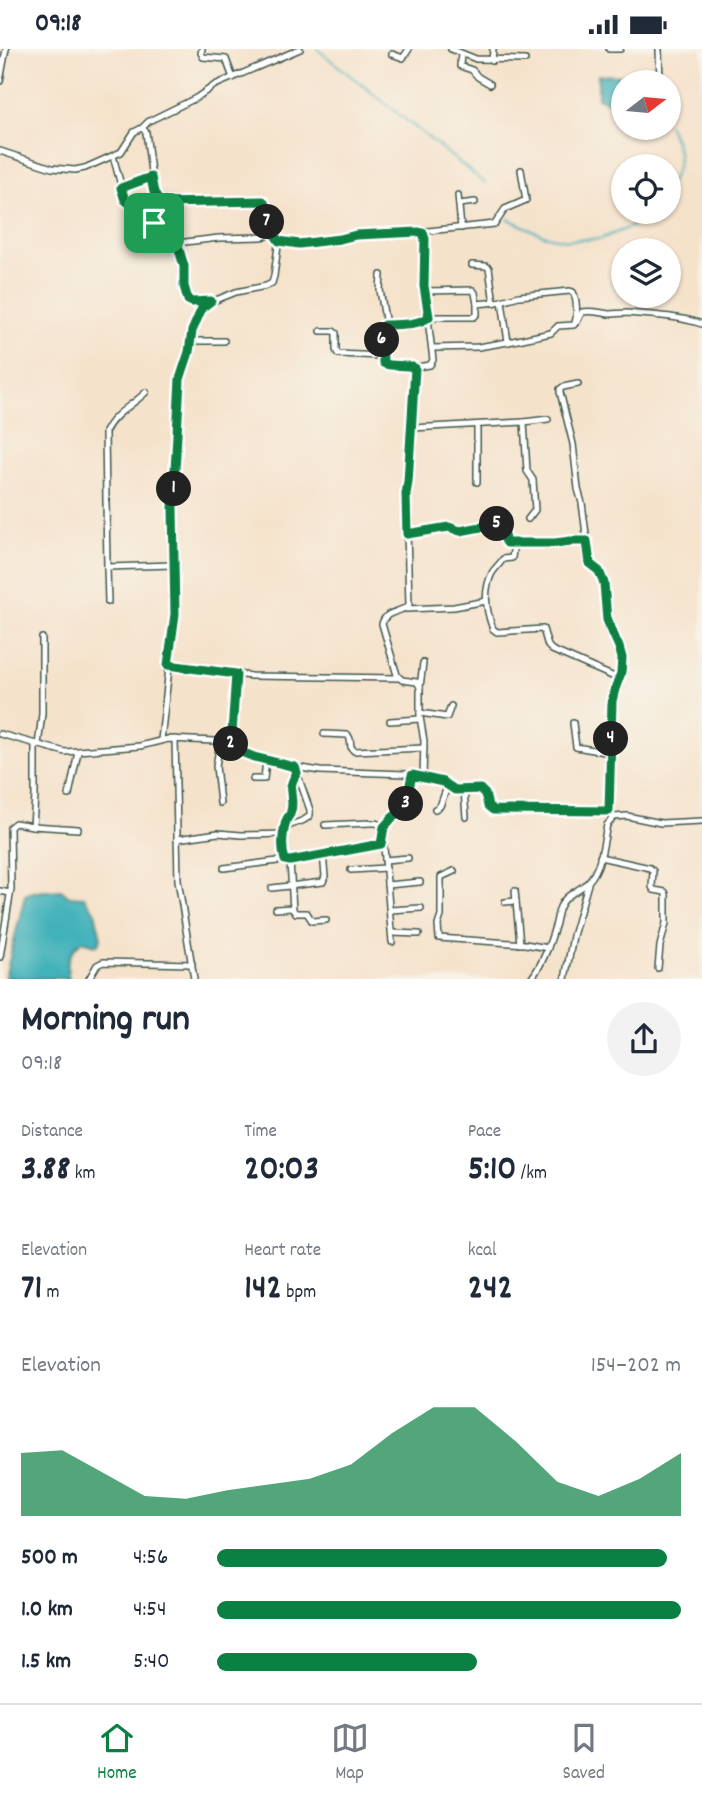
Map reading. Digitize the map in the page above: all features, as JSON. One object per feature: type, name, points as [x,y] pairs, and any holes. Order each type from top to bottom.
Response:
[{"type":"street","points":[[0,81],[6,49]]},
{"type":"street","points":[[202,49],[202,57],[226,59],[233,78]]},
{"type":"street","points":[[0,151],[64,170],[85,168],[125,148],[134,132],[149,121],[196,98],[215,85],[300,49]]},
{"type":"street","points":[[392,54],[403,58],[409,49]]},
{"type":"street","points":[[451,49],[476,59],[524,60]]},
{"type":"street","points":[[492,61],[493,49]]},
{"type":"street","points":[[609,49],[620,49]]},
{"type":"street","points":[[659,49],[660,70]]},
{"type":"street","points":[[461,54],[460,66],[472,70],[490,84]]},
{"type":"street","points":[[113,156],[125,200],[142,205],[151,221],[168,226],[184,266],[184,286],[188,300],[211,301],[272,283],[279,241],[268,225],[263,201],[162,203],[155,195],[146,132],[142,128]]},
{"type":"street","points":[[279,241],[299,244],[356,235],[423,233],[495,224],[505,209],[525,202],[521,170]]},
{"type":"street","points":[[121,188],[151,177]]},
{"type":"street","points":[[458,195],[461,228]]},
{"type":"street","points":[[459,204],[475,202]]},
{"type":"street","points":[[423,233],[425,291],[429,317],[432,363],[415,368],[384,365],[382,328],[386,325],[423,321],[429,317],[474,317],[477,314],[473,290],[425,291]]},
{"type":"street","points":[[164,244],[276,234]]},
{"type":"street","points":[[472,265],[489,268],[494,303]]},
{"type":"street","points":[[381,275],[380,290],[386,325]]},
{"type":"street","points":[[477,304],[494,303],[519,296],[573,292],[576,323]]},
{"type":"street","points":[[161,740],[175,614],[173,508],[180,379],[189,352],[192,331],[202,308],[211,301]]},
{"type":"street","points":[[502,301],[508,342]]},
{"type":"street","points":[[432,348],[478,347],[551,333],[556,327],[576,323],[584,311],[679,317],[702,324]]},
{"type":"street","points":[[320,331],[337,333],[338,354],[382,356]]},
{"type":"street","points":[[190,341],[224,341]]},
{"type":"street","points":[[406,609],[410,602],[406,494],[415,368]]},
{"type":"street","points":[[578,384],[560,389],[574,450],[590,564],[599,571],[604,583],[607,620],[621,652],[621,673],[612,701],[609,811],[614,817]]},
{"type":"street","points":[[108,602],[105,432],[117,414],[146,392]]},
{"type":"street","points":[[412,428],[548,419]]},
{"type":"street","points":[[524,422],[527,471],[533,480],[535,510],[528,519]]},
{"type":"street","points":[[477,425],[477,482]]},
{"type":"street","points":[[407,534],[449,527],[460,531],[502,523],[506,542],[587,541]]},
{"type":"street","points":[[514,543],[513,557],[503,559],[492,574],[486,601],[495,631],[543,629],[548,646],[552,649],[619,679]]},
{"type":"street","points":[[107,567],[173,565]]},
{"type":"street","points":[[399,678],[382,624],[388,614],[406,609],[454,607],[486,601]]},
{"type":"street","points":[[33,826],[36,744],[42,714],[42,638]]},
{"type":"street","points":[[423,663],[420,687],[423,778]]},
{"type":"street","points":[[168,665],[251,676],[399,678],[414,681],[420,687]]},
{"type":"street","points":[[231,748],[236,674]]},
{"type":"street","points":[[390,721],[420,716],[447,717],[451,706]]},
{"type":"street","points":[[573,723],[576,747],[611,753]]},
{"type":"street","points":[[0,734],[55,751],[78,752],[140,746],[161,740],[208,741],[296,770],[412,775],[443,782],[455,790],[482,790],[488,806],[493,810],[609,811]]},
{"type":"street","points":[[324,734],[348,735],[354,751],[424,748]]},
{"type":"street","points":[[175,739],[180,895],[194,978]]},
{"type":"street","points":[[220,743],[216,766],[220,803]]},
{"type":"street","points":[[68,795],[78,752]]},
{"type":"street","points":[[253,779],[264,779],[266,761]]},
{"type":"street","points":[[286,827],[303,821],[310,815],[296,770]]},
{"type":"street","points":[[296,770],[291,785],[292,809],[286,822],[283,855],[287,860],[292,908],[296,913],[307,912],[312,921],[326,920]]},
{"type":"street","points":[[392,942],[382,842],[384,827],[405,808],[412,775]]},
{"type":"street","points":[[435,809],[440,806],[446,790],[451,787]]},
{"type":"street","points":[[464,790],[466,817]]},
{"type":"street","points":[[531,978],[538,970],[548,948],[560,905],[594,874],[607,825],[614,817],[627,816],[661,823],[699,822]]},
{"type":"street","points":[[0,957],[10,893],[10,827],[15,823],[78,829]]},
{"type":"street","points":[[325,825],[376,823],[384,827]]},
{"type":"street","points":[[177,839],[218,833],[284,834]]},
{"type":"street","points":[[224,868],[323,855],[376,846],[382,842]]},
{"type":"street","points":[[272,888],[323,882],[323,855]]},
{"type":"street","points":[[600,857],[650,868],[653,871],[652,887],[666,894],[666,923],[658,968]]},
{"type":"street","points":[[385,860],[408,858]]},
{"type":"street","points":[[351,870],[386,869]]},
{"type":"street","points":[[454,871],[441,877],[439,938],[520,943],[548,948]]},
{"type":"street","points":[[565,978],[573,936],[589,881]]},
{"type":"street","points":[[387,885],[420,882]]},
{"type":"street","points":[[0,891],[10,893]]},
{"type":"street","points":[[515,891],[520,943]]},
{"type":"street","points":[[505,902],[516,901]]},
{"type":"street","points":[[276,909],[292,908]]},
{"type":"street","points":[[390,910],[421,908]]},
{"type":"street","points":[[392,933],[419,934]]},
{"type":"street","points":[[89,978],[95,967],[103,962],[192,964]]},
{"type":"street","points":[[538,970],[540,978]]},
{"type":"water","points":[[598,75],[611,75],[611,103],[598,98]]},
{"type":"water","points":[[61,890],[68,896],[84,897],[95,912],[101,938],[97,945],[82,941],[74,949],[68,962],[69,978],[5,978],[25,895]]},
{"type":"waterway","points":[[317,49],[485,183]]},
{"type":"waterway","points":[[674,140],[678,154]]},
{"type":"waterway","points":[[508,219],[543,235],[566,240],[600,239],[635,224]]},
{"type":"route","points":[[151,177],[155,195],[166,204],[260,200],[266,206],[269,228],[279,241],[293,244],[356,235],[423,233],[424,286],[429,317],[405,325],[382,326],[383,363],[415,368],[406,494],[407,534],[449,527],[460,531],[502,523],[507,543],[587,541],[590,564],[599,571],[604,583],[607,620],[622,658],[621,673],[612,701],[609,811],[493,810],[488,806],[485,794],[480,789],[455,790],[443,782],[412,775],[407,804],[384,827],[381,844],[285,860],[284,831],[292,809],[290,789],[297,773],[295,767],[231,748],[236,674],[168,665],[175,614],[173,508],[180,379],[189,352],[192,331],[202,308],[211,301],[188,300],[184,286],[184,266],[177,243],[174,243],[168,226],[154,223],[142,205],[125,200],[121,188],[151,177]]}]
